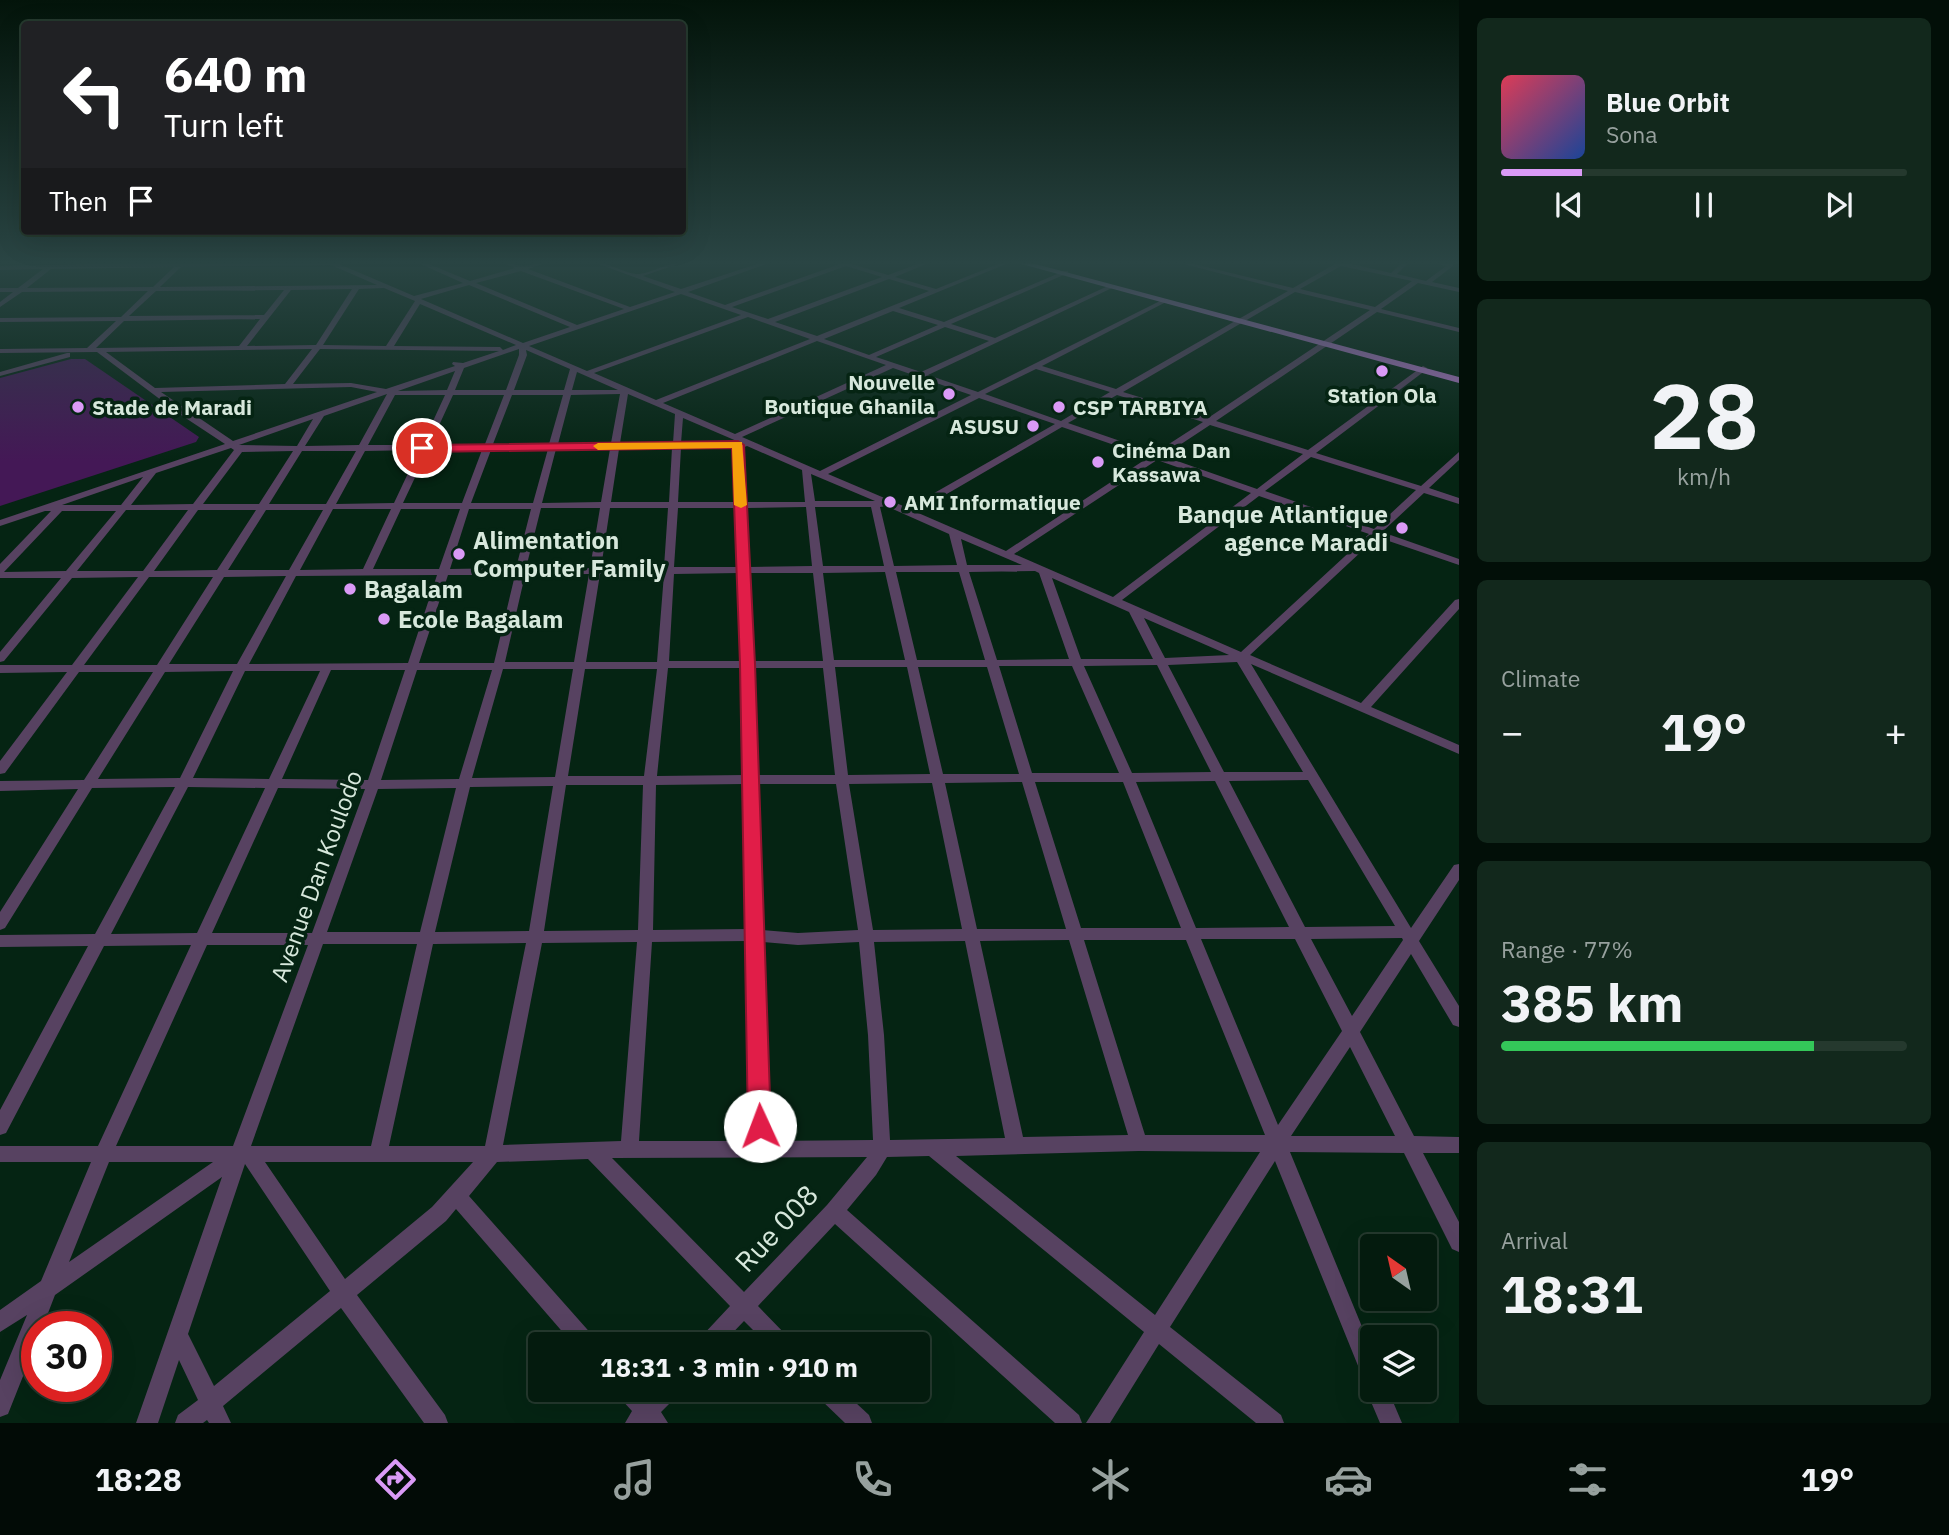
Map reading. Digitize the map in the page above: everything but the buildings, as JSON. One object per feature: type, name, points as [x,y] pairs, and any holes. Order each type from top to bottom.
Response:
[{"type":"highway","points":[[1272,328],[1459,379]]},
{"type":"street","points":[[0,374],[86,351],[111,328]]},
{"type":"street","points":[[241,348],[257,328]]},
{"type":"street","points":[[287,387],[330,328]]},
{"type":"street","points":[[389,347],[400,328]]},
{"type":"street","points":[[480,328],[1459,750]]},
{"type":"street","points":[[0,523],[154,470],[235,447],[321,414],[572,328]]},
{"type":"street","points":[[588,373],[710,328]]},
{"type":"street","points":[[786,328],[1459,562]]},
{"type":"street","points":[[657,403],[844,328]]},
{"type":"street","points":[[870,357],[936,328]]},
{"type":"street","points":[[955,328],[994,341]]},
{"type":"street","points":[[922,375],[1021,328]]},
{"type":"street","points":[[821,474],[1110,328]]},
{"type":"street","points":[[908,512],[1231,328]]},
{"type":"street","points":[[1006,555],[1350,328]]},
{"type":"street","points":[[0,351],[518,346]]},
{"type":"street","name":"Avenue Dan Koulodo","points":[[147,1423],[373,785],[442,574],[523,355],[518,346]]},
{"type":"street","points":[[99,351],[235,447],[300,449],[742,442],[893,365]]},
{"type":"street","points":[[372,388],[447,364],[461,365]]},
{"type":"street","points":[[366,574],[461,365]]},
{"type":"street","points":[[1035,366],[1459,501]]},
{"type":"street","points":[[378,1154],[464,785],[499,664],[574,367]]},
{"type":"street","points":[[1114,601],[1422,369]]},
{"type":"street","points":[[152,390],[351,385],[389,392],[627,392]]},
{"type":"street","points":[[0,1127],[184,782],[240,669],[362,448],[389,392]]},
{"type":"street","points":[[186,1423],[457,1196],[492,1154],[535,938],[615,446],[627,392]]},
{"type":"street","points":[[629,1150],[645,937],[650,781],[663,664],[679,413]]},
{"type":"street","points":[[0,924],[321,414]]},
{"type":"street","points":[[742,442],[742,571],[748,664],[760,1149]]},
{"type":"street","points":[[0,770],[235,447]]},
{"type":"street","points":[[0,670],[499,664],[1160,662],[1242,657],[1459,455]]},
{"type":"street","points":[[806,468],[842,779],[866,936],[882,1149]]},
{"type":"street","points":[[0,659],[126,508],[154,470]]},
{"type":"street","points":[[875,504],[938,779],[1017,1146]]},
{"type":"street","points":[[46,508],[891,504]]},
{"type":"street","points":[[0,573],[58,508]]},
{"type":"street","points":[[954,532],[962,569],[1139,1143]]},
{"type":"street","points":[[0,573],[67,576],[1041,570]]},
{"type":"street","points":[[1041,570],[1076,662],[1128,779],[1360,1347]]},
{"type":"street","points":[[1363,709],[1459,602]]},
{"type":"street","points":[[1134,610],[1459,1242]]},
{"type":"street","points":[[1242,657],[1459,1020]]},
{"type":"street","points":[[0,1406],[51,1287],[104,1152],[327,667]]},
{"type":"street","points":[[0,786],[184,782],[464,785],[561,781],[1222,779],[1311,776]]},
{"type":"street","points":[[1097,1423],[1409,937],[1459,869]]},
{"type":"street","points":[[0,941],[753,935],[798,939],[1076,934],[1409,937]]},
{"type":"street","points":[[0,1154],[492,1154],[592,1150],[882,1149],[1139,1143],[1459,1145]]},
{"type":"street","points":[[932,1148],[1273,1423]]},
{"type":"street","name":"Rue 008","points":[[719,1332],[834,1210],[870,1169],[882,1149]]},
{"type":"street","points":[[592,1150],[769,1332]]},
{"type":"street","points":[[0,1322],[244,1154]]},
{"type":"street","points":[[244,1154],[437,1423]]},
{"type":"street","points":[[457,1196],[576,1332]]},
{"type":"street","points":[[834,1210],[1071,1423]]},
{"type":"street","points":[[178,1336],[220,1423]]},
{"type":"street","points":[[636,1402],[647,1419],[659,1402]]},
{"type":"street","points":[[839,1402],[861,1423]]},
{"type":"street","points":[[1382,1402],[1391,1423]]},
{"type":"shaded area","name":"Stade de Maradi","points":[[71,359],[85,359],[199,437],[196,442],[0,506],[0,378]]},
{"type":"slow traffic","points":[[598,446],[738,445],[741,505]]},
{"type":"place","name":"Station Ola","points":[[1382,371]]},
{"type":"place","name":"Nouvelle Boutique Ghanila","points":[[949,394]]},
{"type":"place","name":"Stade de Maradi","points":[[78,407]]},
{"type":"place","name":"CSP TARBIYA","points":[[1059,407]]},
{"type":"place","name":"ASUSU","points":[[1033,426]]},
{"type":"place","name":"Cinéma Dan Kassawa","points":[[1098,462]]},
{"type":"place","name":"AMI Informatique","points":[[890,502]]},
{"type":"place","name":"Banque Atlantique agence Maradi","points":[[1402,528]]},
{"type":"place","name":"Alimentation Computer Family","points":[[459,554]]},
{"type":"place","name":"Bagalam","points":[[350,589]]},
{"type":"place","name":"Ecole Bagalam","points":[[384,619]]},
{"type":"route","points":[[422,448],[738,445],[748,664],[760,1126]]}]
